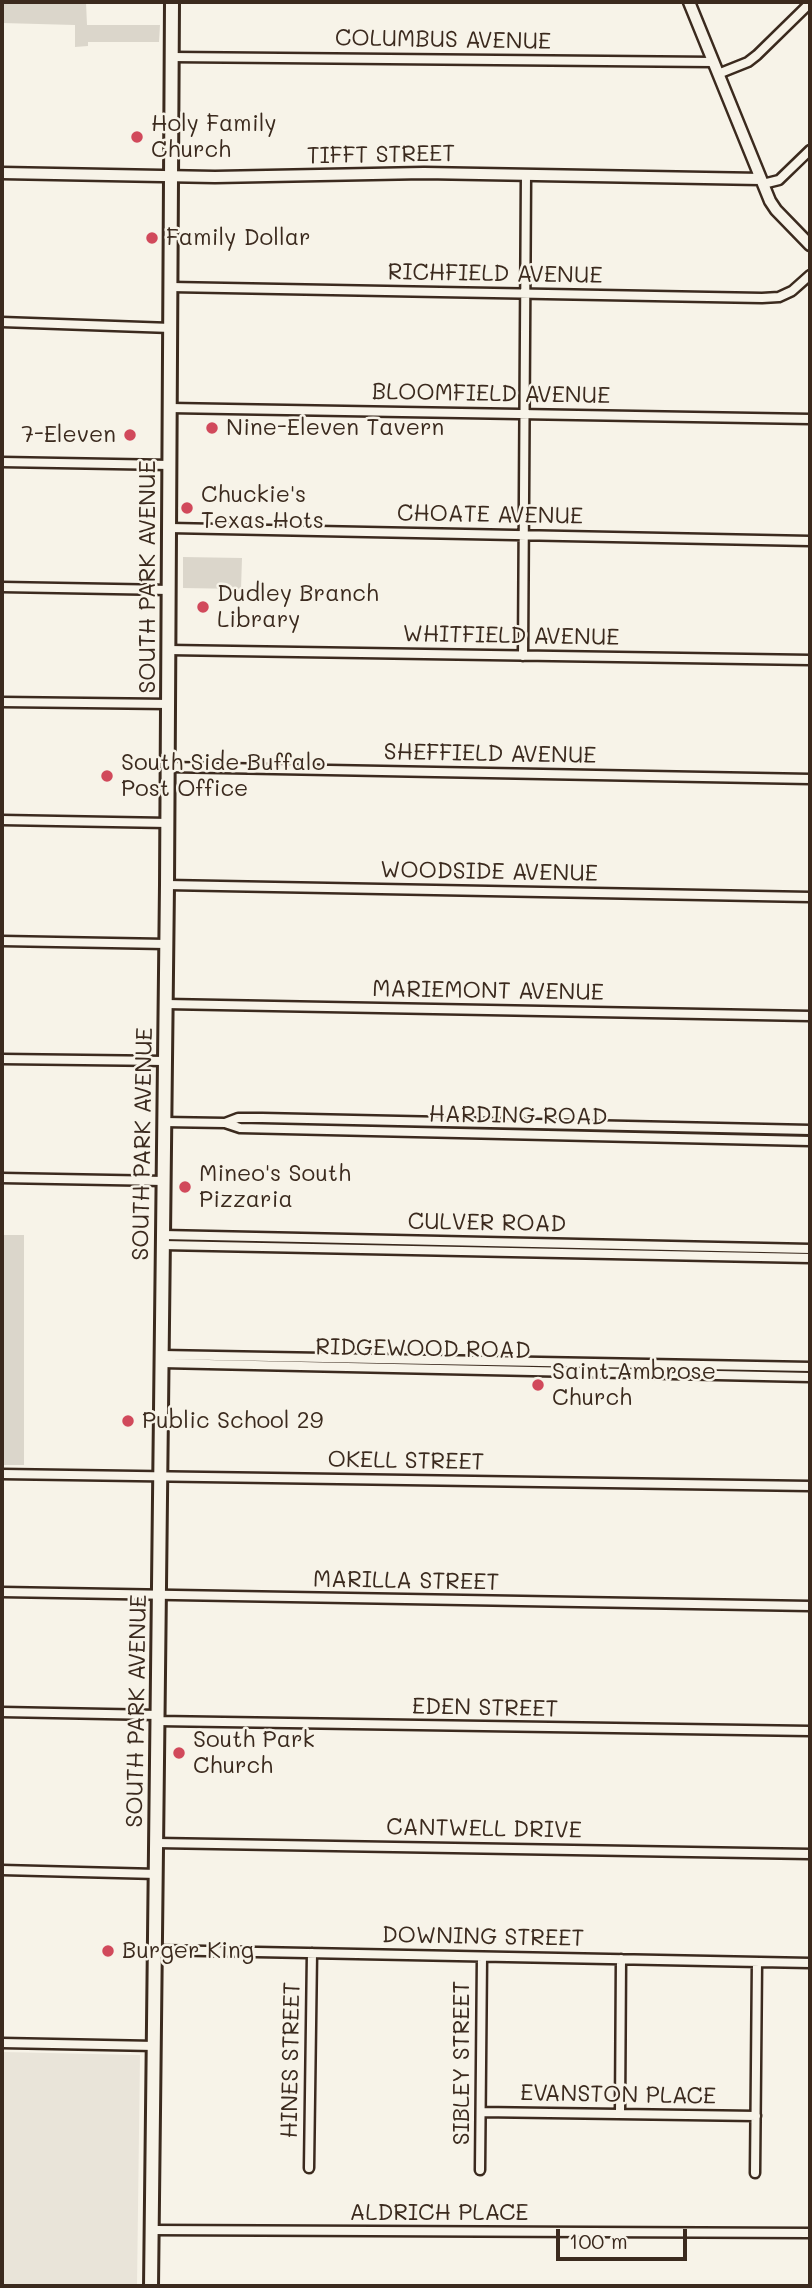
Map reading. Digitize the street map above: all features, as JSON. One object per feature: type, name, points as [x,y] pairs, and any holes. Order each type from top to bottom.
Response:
[{"type":"main road","name":"SOUTH PARK AVENUE","points":[[151,2286],[168,823],[172,2]]},
{"type":"street","points":[[689,2],[762,182],[776,210],[810,245]]},
{"type":"street","points":[[718,74],[748,62],[810,3]]},
{"type":"street","name":"COLUMBUS AVENUE","points":[[172,57],[713,62]]},
{"type":"street","points":[[762,182],[779,180],[810,150]]},
{"type":"street","name":"TIFFT STREET","points":[[2,173],[171,176],[526,174],[762,182]]},
{"type":"street","points":[[523,656],[526,174]]},
{"type":"street","name":"RICHFIELD AVENUE","points":[[171,287],[762,298],[779,297],[792,291],[810,275]]},
{"type":"street","points":[[2,322],[171,327]]},
{"type":"street","name":"BLOOMFIELD AVENUE","points":[[170,408],[810,419]]},
{"type":"street","points":[[2,462],[170,465]]},
{"type":"street","name":"CHOATE AVENUE","points":[[170,528],[810,541]]},
{"type":"street","points":[[2,587],[170,590]]},
{"type":"street","name":"WHITFIELD AVENUE","points":[[169,650],[810,660]]},
{"type":"street","points":[[2,702],[169,704]]},
{"type":"street","name":"SHEFFIELD AVENUE","points":[[168,767],[810,779]]},
{"type":"street","points":[[2,820],[168,823]]},
{"type":"street","name":"WOODSIDE AVENUE","points":[[167,885],[810,897]]},
{"type":"street","points":[[2,941],[166,944]]},
{"type":"street","name":"MARIEMONT AVENUE","points":[[166,1004],[810,1016]]},
{"type":"street","points":[[2,1059],[165,1061]]},
{"type":"street","name":"HARDING ROAD","points":[[225,1123],[238,1118],[810,1130]]},
{"type":"street","points":[[385,1132],[386,1121]]},
{"type":"street","name":"HARDING ROAD","points":[[164,1122],[225,1123],[240,1128],[810,1141]]},
{"type":"street","points":[[488,1123],[488,1135]]},
{"type":"street","points":[[585,1125],[585,1136]]},
{"type":"street","points":[[686,1127],[686,1139]]},
{"type":"street","points":[[788,1129],[788,1140]]},
{"type":"street","points":[[2,1178],[164,1181]]},
{"type":"street","name":"CULVER ROAD","points":[[163,1240],[810,1249]]},
{"type":"street","name":"CULVER ROAD","points":[[163,1240],[810,1258]]},
{"type":"street","name":"RIDGEWOOD ROAD","points":[[162,1359],[692,1370],[810,1377]]},
{"type":"street","name":"RIDGEWOOD ROAD","points":[[692,1370],[810,1367]]},
{"type":"street","name":"OKELL STREET","points":[[2,1474],[810,1486]]},
{"type":"street","name":"MARILLA STREET","points":[[2,1592],[810,1606]]},
{"type":"street","name":"EDEN STREET","points":[[2,1712],[158,1718],[810,1731]]},
{"type":"street","name":"CANTWELL DRIVE","points":[[157,1843],[810,1854]]},
{"type":"street","points":[[2,1870],[156,1874]]},
{"type":"street","name":"DOWNING STREET","points":[[156,1950],[810,1963]]},
{"type":"street","name":"HINES STREET","points":[[309,2168],[312,1953]]},
{"type":"street","name":"SIBLEY STREET","points":[[480,2170],[482,1957]]},
{"type":"street","points":[[620,2114],[621,1959]]},
{"type":"street","points":[[755,2173],[757,1962]]},
{"type":"street","points":[[2,2043],[155,2046]]},
{"type":"street","name":"EVANSTON PLACE","points":[[481,2112],[756,2116]]},
{"type":"street","name":"ALDRICH PLACE","points":[[152,2230],[810,2233]]},
{"type":"shaded area","points":[[2,2],[86,2],[87,25],[160,25],[159,42],[88,42],[88,46],[75,47],[75,25],[2,23]]},
{"type":"shaded area","points":[[183,557],[242,558],[241,589],[183,588]]},
{"type":"shaded area","points":[[2,1235],[24,1235],[24,1465],[2,1465]]},
{"type":"shaded area","points":[[2,2052],[140,2055],[137,2286],[2,2286]]},
{"type":"place","name":"Holy Family Church","points":[[137,137]]},
{"type":"place","name":"Family Dollar","points":[[152,238]]},
{"type":"place","name":"Nine-Eleven Tavern","points":[[212,428]]},
{"type":"place","name":"7-Eleven","points":[[130,435]]},
{"type":"place","name":"Chuckie's Texas Hots","points":[[187,508]]},
{"type":"place","name":"Dudley Branch Library","points":[[203,607]]},
{"type":"place","name":"South Side Buffalo Post Office","points":[[107,776]]},
{"type":"place","name":"Mineo's South Pizzaria","points":[[185,1187]]},
{"type":"place","name":"Saint Ambrose Church","points":[[538,1385]]},
{"type":"place","name":"Public School 29","points":[[128,1421]]},
{"type":"place","name":"South Park Church","points":[[179,1753]]},
{"type":"place","name":"Burger King","points":[[108,1951]]}]
